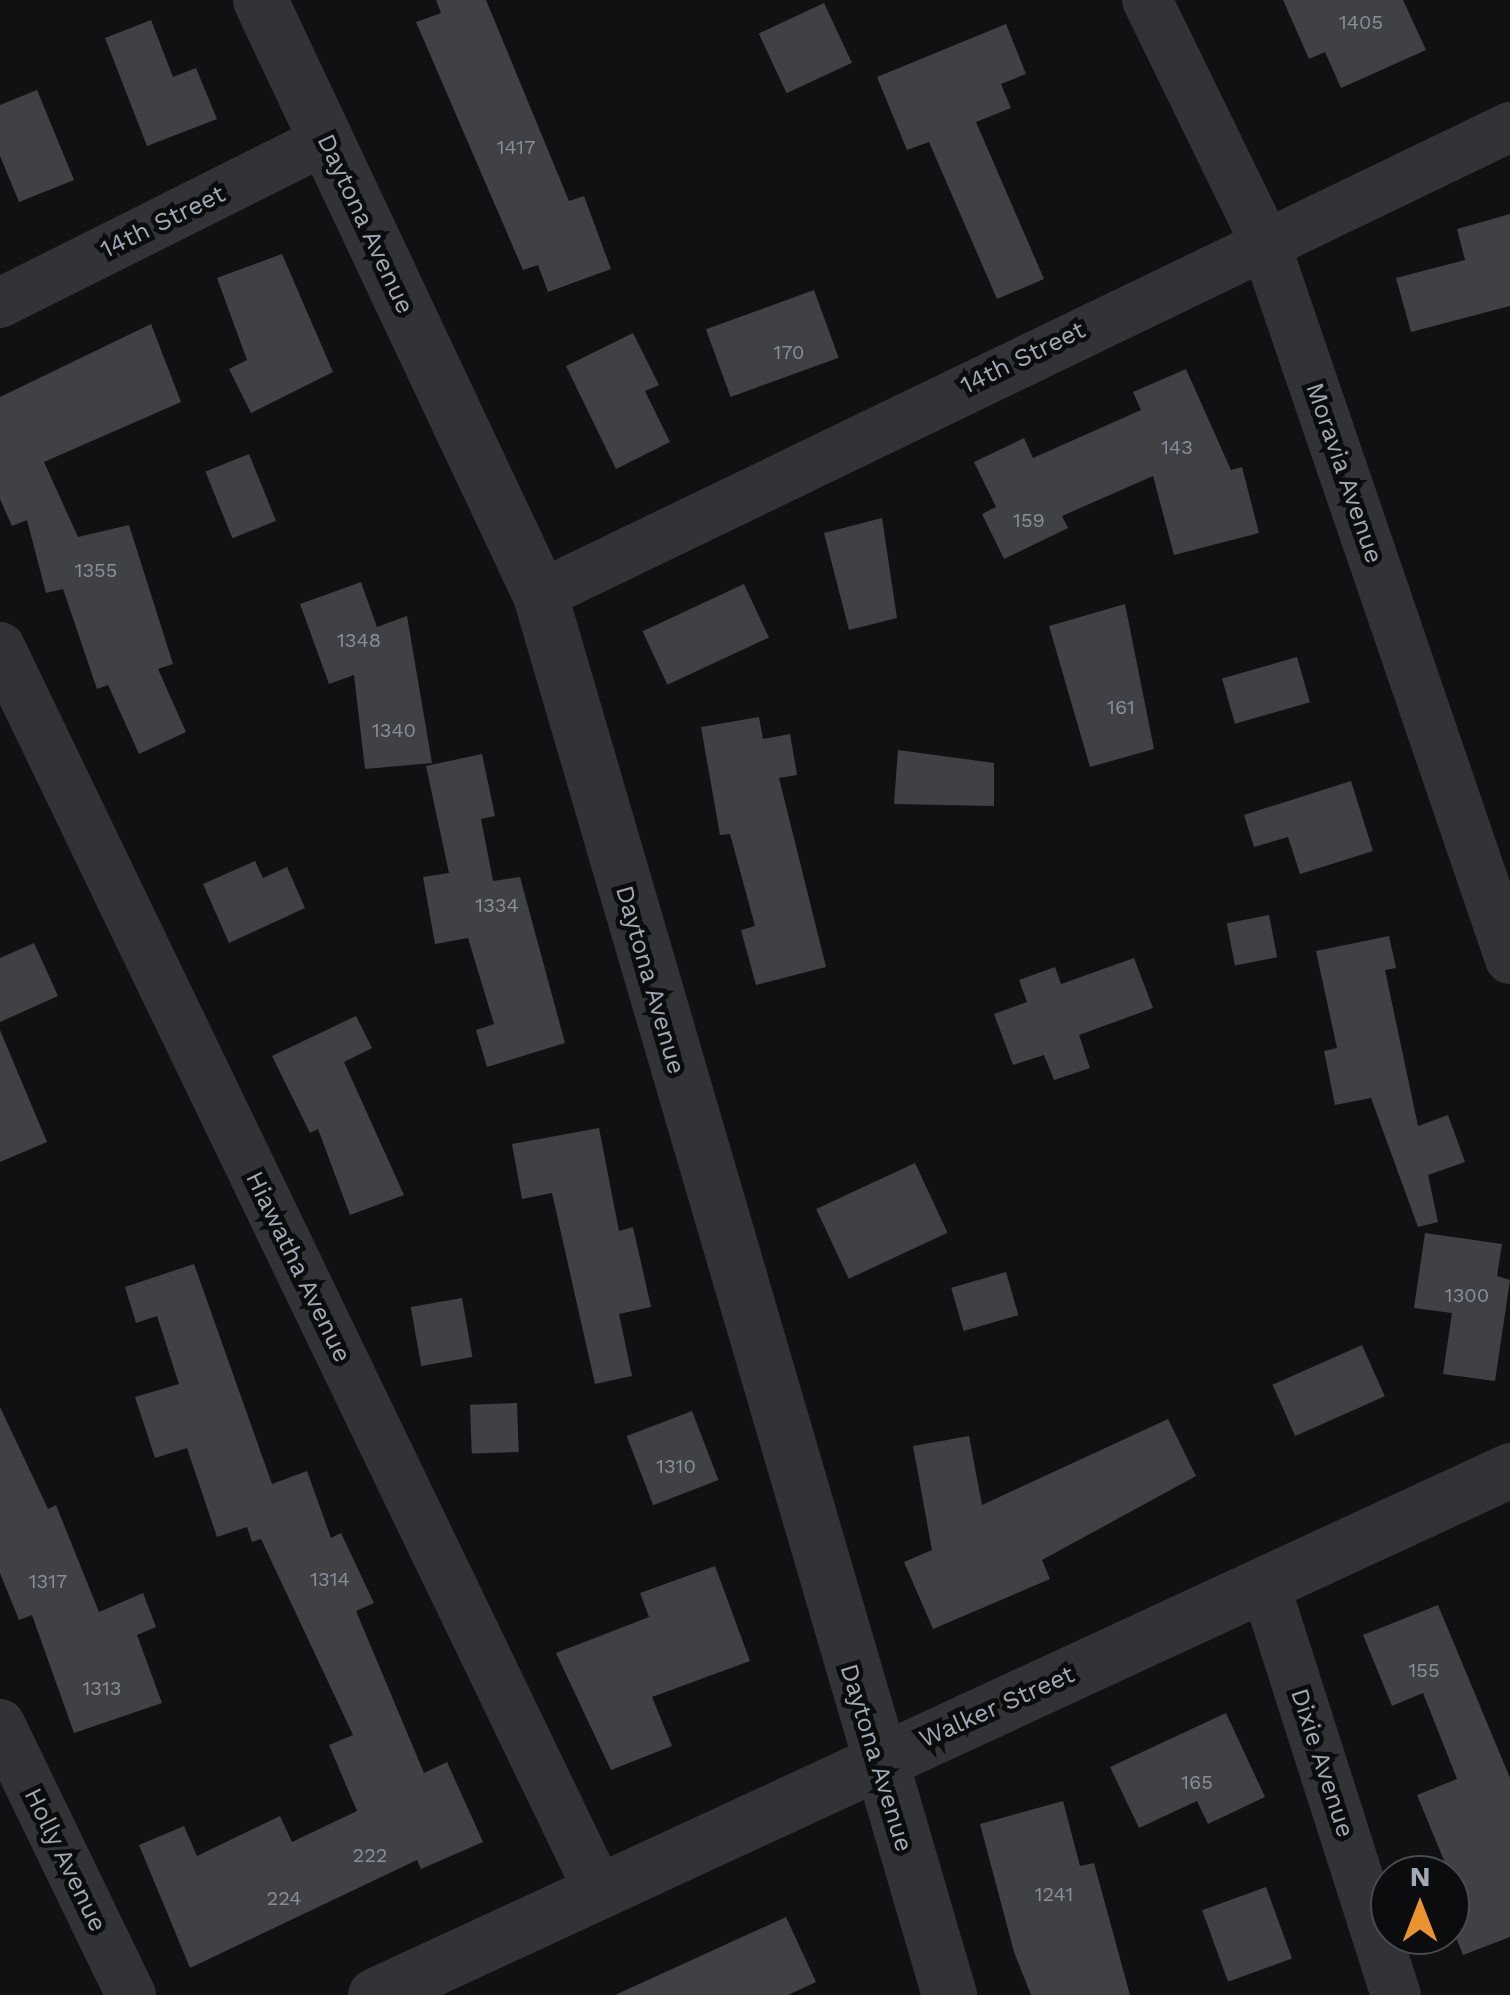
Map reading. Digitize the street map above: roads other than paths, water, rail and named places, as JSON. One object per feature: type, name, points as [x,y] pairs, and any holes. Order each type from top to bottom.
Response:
[{"type":"street","name":"Daytona Avenue","points":[[260,0],[540,595],[876,1761],[949,1995]]},
{"type":"street","name":"Moravia Avenue","points":[[1147,0],[1264,240],[1510,959]]},
{"type":"street","name":"14th Street","points":[[540,595],[1264,240],[1510,127]]},
{"type":"street","name":"14th Street","points":[[0,302],[326,140]]},
{"type":"street","name":"Hiawatha Avenue","points":[[0,648],[597,1888]]},
{"type":"street","name":"Walker Street","points":[[375,1995],[597,1888],[1266,1588],[1510,1470]]},
{"type":"street","name":"Dixie Avenue","points":[[1266,1588],[1396,1995]]},
{"type":"street","name":"Holly Avenue","points":[[0,1724],[130,1995]]}]
